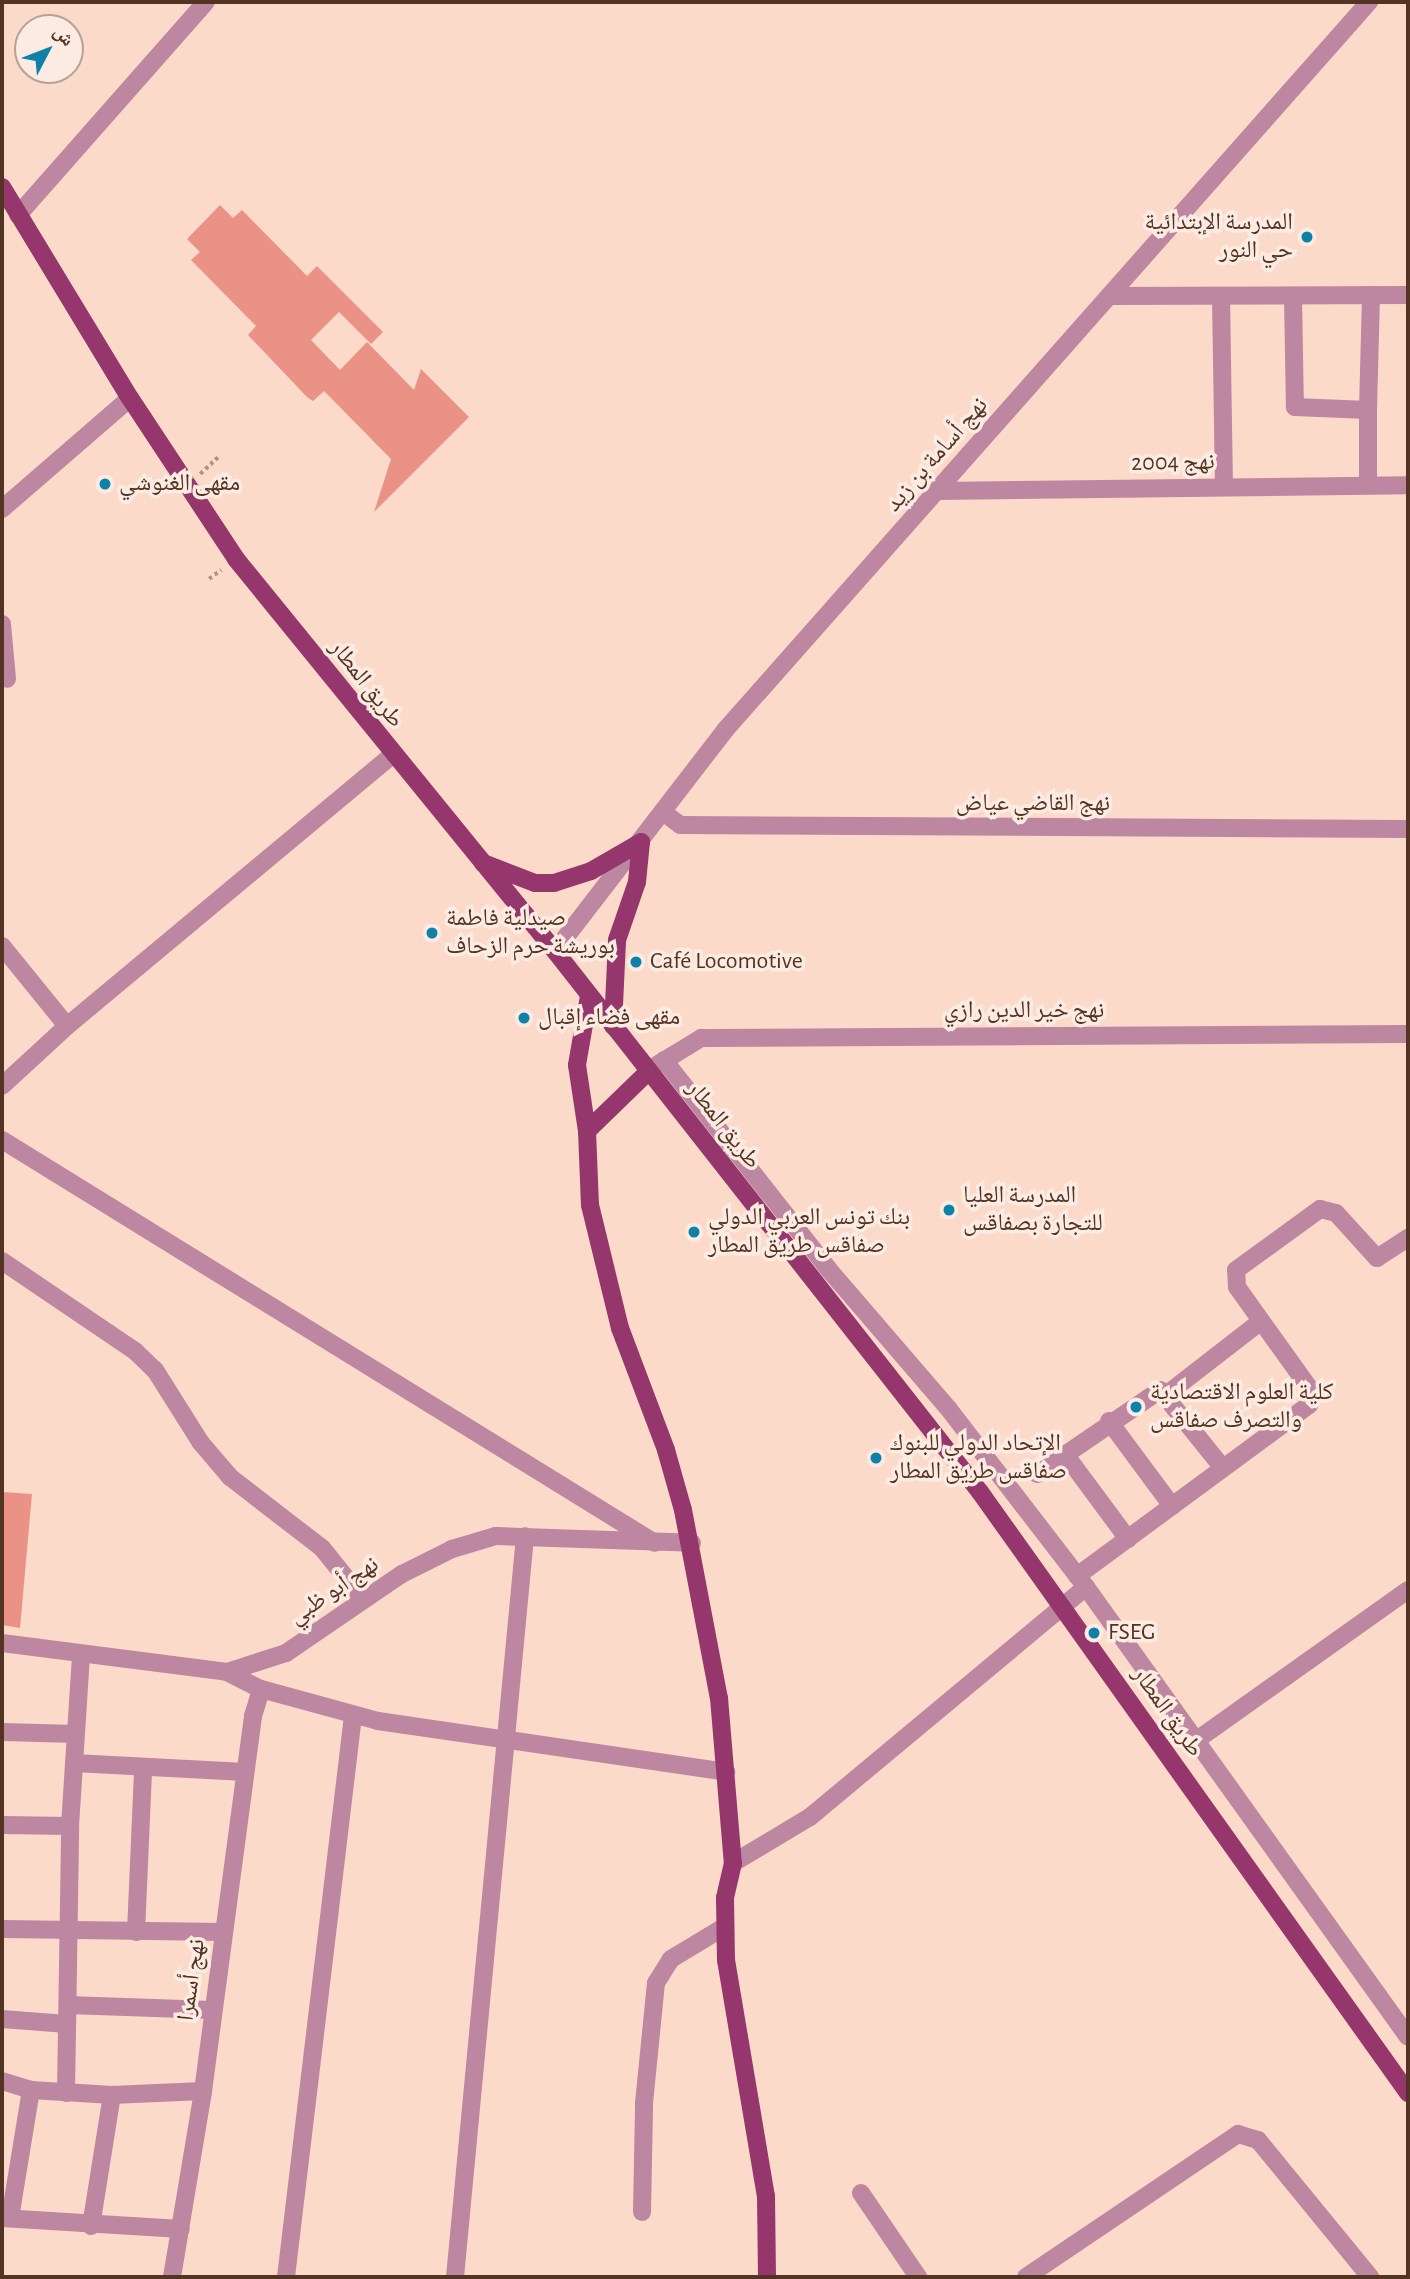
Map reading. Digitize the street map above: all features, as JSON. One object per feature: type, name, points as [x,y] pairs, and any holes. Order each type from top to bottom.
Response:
[{"type":"main road","name":"طريق المطار","points":[[2,187],[130,398],[236,559],[391,756],[555,951],[613,1026],[657,1065],[1063,1605],[1408,2093]]},
{"type":"main road","points":[[481,862],[536,883],[554,883],[591,871],[641,842]]},
{"type":"main road","points":[[613,1026],[617,940],[637,882],[641,842]]},
{"type":"main road","points":[[589,996],[577,1065],[587,1131],[590,1205],[620,1328],[666,1450],[692,1544],[713,1656],[733,1863],[724,1927],[735,2027],[766,2196],[768,2277]]},
{"type":"main road","points":[[587,1131],[657,1065]]},
{"type":"street","points":[[18,215],[206,2]]},
{"type":"street","name":"نهج أسامة بن زيد","points":[[555,951],[726,729],[1369,2]]},
{"type":"street","points":[[1368,485],[1371,295]]},
{"type":"street","points":[[1109,296],[1408,295]]},
{"type":"street","points":[[1220,297],[1224,487]]},
{"type":"street","points":[[1293,297],[1295,407],[1368,410]]},
{"type":"street","points":[[2,509],[130,398]]},
{"type":"street","name":"نهج 2004","points":[[938,491],[1408,485]]},
{"type":"street","points":[[2,624],[7,679]]},
{"type":"street","points":[[2,1086],[67,1026],[391,756]]},
{"type":"street","name":"نهج القاضي عياض","points":[[663,812],[680,825],[1408,829]]},
{"type":"street","points":[[2,946],[67,1026]]},
{"type":"street","name":"نهج خير الدين رازي","points":[[657,1065],[701,1038],[1408,1034]]},
{"type":"street","points":[[657,1065],[948,1408],[1082,1582],[1194,1742],[1408,2037]]},
{"type":"street","points":[[2,1140],[655,1543]]},
{"type":"street","points":[[733,1863],[833,1799],[1063,1605],[1082,1582],[1128,1539],[1308,1405],[1312,1397],[1237,1287],[1236,1270],[1320,1209],[1336,1213],[1377,1258],[1408,1238]]},
{"type":"street","points":[[2,1261],[135,1351],[155,1370],[201,1443],[230,1477],[322,1548],[363,1599]]},
{"type":"street","points":[[1167,1394],[1261,1321]]},
{"type":"street","points":[[1037,1474],[1152,1391],[1167,1394],[1223,1468]]},
{"type":"street","points":[[1110,1421],[1172,1506]]},
{"type":"street","points":[[1065,1454],[1128,1539]]},
{"type":"street","name":"نهج أبو ظبي","points":[[2,1643],[227,1672],[286,1653],[363,1599],[452,1549],[496,1536],[692,1544]]},
{"type":"street","points":[[455,2277],[503,1738],[525,1536]]},
{"type":"street","points":[[1194,1742],[1408,1590]]},
{"type":"street","points":[[66,2093],[70,1825],[81,1654]]},
{"type":"street","points":[[227,1672],[261,1689],[353,1716],[726,1772]]},
{"type":"street","name":"نهج أسمرا","points":[[172,2277],[203,2091],[245,1773],[261,1689]]},
{"type":"street","points":[[286,2277],[353,1716]]},
{"type":"street","points":[[2,1732],[76,1734]]},
{"type":"street","points":[[74,1763],[143,1770],[245,1773]]},
{"type":"street","points":[[136,1932],[143,1770]]},
{"type":"street","points":[[2,1825],[70,1825]]},
{"type":"street","points":[[642,2212],[645,2103],[656,1983],[671,1959],[724,1927]]},
{"type":"street","points":[[2,1929],[223,1933]]},
{"type":"street","points":[[68,2005],[212,2010]]},
{"type":"street","points":[[2,2018],[67,2024]]},
{"type":"street","points":[[2,2081],[31,2090],[66,2093],[112,2095],[203,2091]]},
{"type":"street","points":[[31,2090],[6,2218],[91,2226],[181,2229]]},
{"type":"street","points":[[91,2226],[112,2095]]},
{"type":"street","points":[[1026,2277],[1238,2134],[1258,2140],[1370,2277]]},
{"type":"street","points":[[861,2193],[918,2277]]},
{"type":"building","points":[[220,205],[233,218],[242,210],[307,276],[317,266],[383,332],[371,344],[339,312],[311,340],[340,370],[367,342],[414,390],[421,369],[469,417],[374,512],[391,459],[324,391],[313,401],[307,397],[248,335],[256,326],[191,260],[200,252],[187,239]]},
{"type":"building","points":[[2,1492],[32,1494],[20,1628],[2,1625]]},
{"type":"place","name":"المدرسة الإبتدائية حي النور","points":[[1307,237]]},
{"type":"place","name":"مقهى الغنوشي","points":[[105,484]]},
{"type":"place","name":"صيدلية فاطمة بوريشة حرم الزحاف","points":[[432,933]]},
{"type":"place","name":"Café Locomotive","points":[[636,962]]},
{"type":"place","name":"مقهى فضاء إقبال","points":[[524,1018]]},
{"type":"place","name":"المدرسة العليا للتجارة بصفاقس","points":[[949,1210]]},
{"type":"place","name":"بنك تونس العربي الدولي صفاقس طريق المطار","points":[[694,1232]]},
{"type":"place","name":"كلية العلوم الاقتصادية والتصرف صفاقس","points":[[1136,1407]]},
{"type":"place","name":"الإتحاد الدولي للبنوك صفاقس طريق المطار","points":[[876,1458]]},
{"type":"place","name":"FSEG","points":[[1094,1633]]}]
